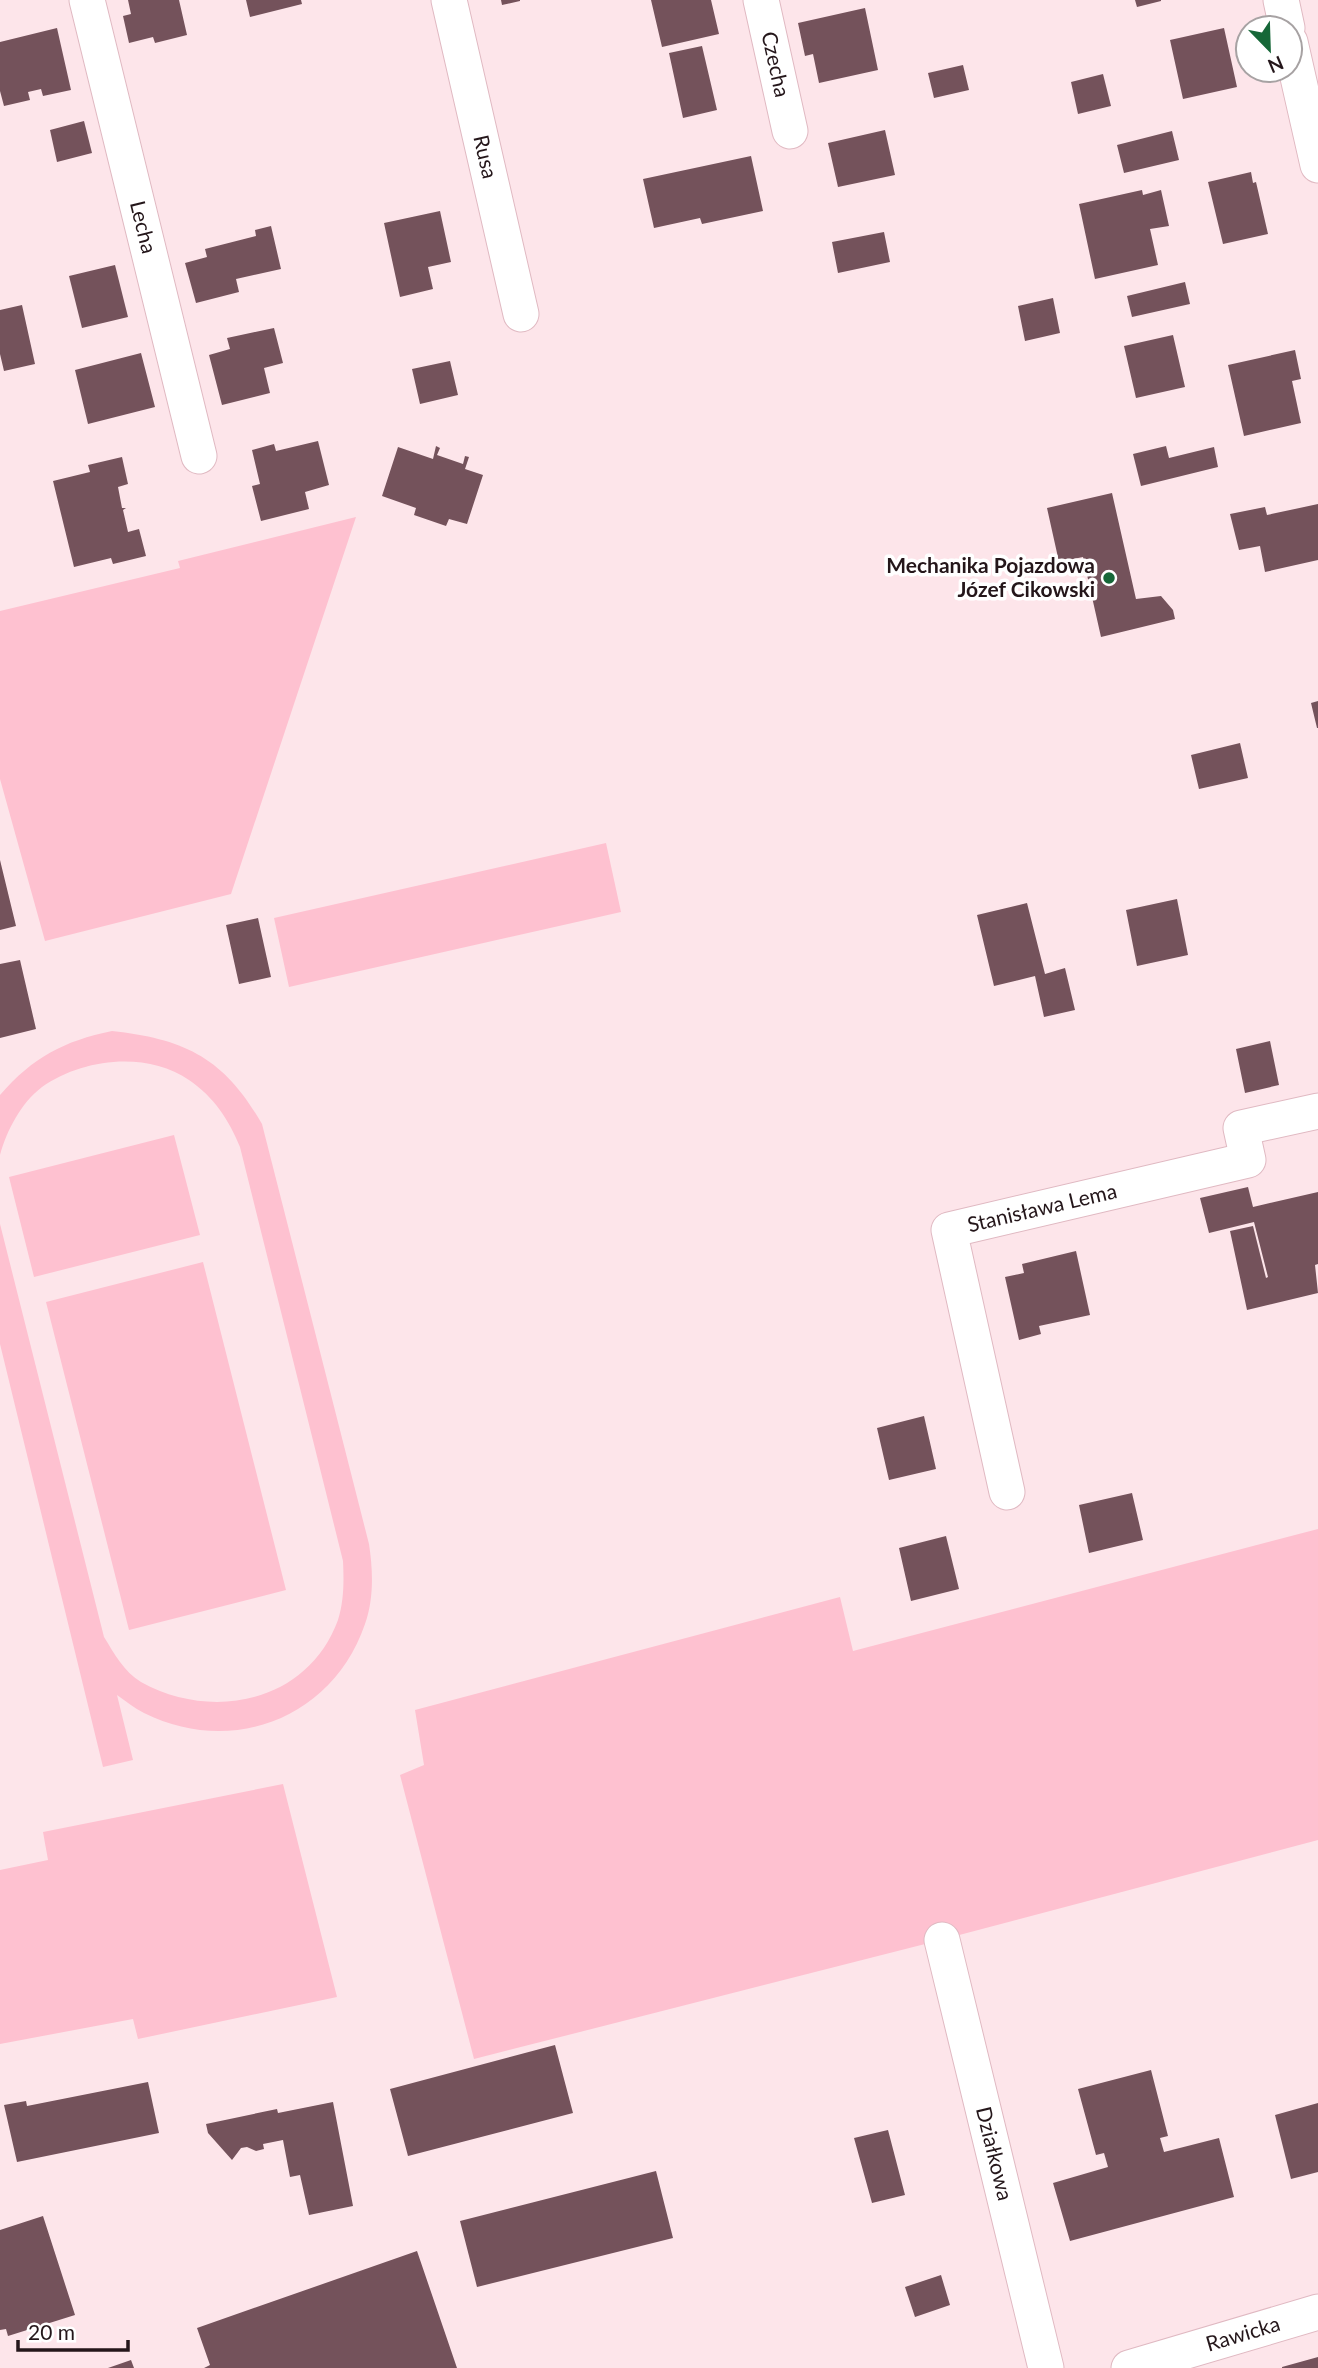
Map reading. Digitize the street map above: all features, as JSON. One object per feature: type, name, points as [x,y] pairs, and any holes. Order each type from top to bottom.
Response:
[{"type":"street","name":"Lecha","points":[[87,0],[199,456]]},
{"type":"street","name":"Rusa","points":[[449,0],[521,313]]},
{"type":"street","name":"Czecha","points":[[761,0],[790,131]]},
{"type":"street","points":[[1304,75],[1318,165]]},
{"type":"street","name":"Stanisława Lema","points":[[1007,1492],[950,1230],[1248,1160],[1241,1128],[1318,1111]]},
{"type":"street","name":"Działkowa","points":[[942,1940],[1046,2368]]},
{"type":"street","name":"Rawicka","points":[[1129,2368],[1318,2312]]},
{"type":"shaded area","points":[[356,517],[231,894],[45,941],[0,779],[0,611],[180,568],[178,561]]},
{"type":"shaded area","points":[[606,843],[621,912],[289,987],[274,918]]},
{"type":"shaded area","points":[[112,1031],[161,1040],[201,1056],[233,1083],[262,1124],[369,1544],[372,1584],[365,1624],[350,1657],[329,1684],[304,1705],[276,1720],[244,1729],[211,1731],[177,1726],[144,1713],[117,1695],[133,1760],[103,1767],[0,1344],[0,1224],[104,1637],[129,1673],[141,1682],[169,1694],[198,1701],[227,1702],[255,1697],[281,1686],[305,1670],[324,1648],[338,1620],[343,1583],[343,1561],[240,1147],[226,1118],[198,1087],[172,1071],[135,1062],[95,1064],[58,1077],[34,1093],[16,1118],[0,1155],[0,1095],[25,1070],[50,1052]]},
{"type":"shaded area","points":[[174,1135],[200,1235],[34,1277],[9,1177]]},
{"type":"shaded area","points":[[203,1262],[286,1590],[129,1630],[46,1302]]},
{"type":"shaded area","points":[[1318,1529],[1318,1840],[474,2059],[400,1775],[424,1765],[415,1710],[840,1597],[853,1651]]},
{"type":"shaded area","points":[[283,1784],[337,1997],[138,2039],[133,2019],[0,2044],[0,1870],[48,1860],[43,1832]]},
{"type":"building","points":[[128,0],[179,0],[187,35],[155,43],[153,37],[129,43],[123,16],[131,14]]},
{"type":"building","points":[[246,0],[301,0],[302,4],[250,17]]},
{"type":"building","points":[[501,0],[520,0],[520,1],[502,5]]},
{"type":"building","points":[[651,0],[711,0],[719,34],[662,47]]},
{"type":"building","points":[[1135,0],[1161,0],[1161,1],[1137,7]]},
{"type":"building","points":[[865,8],[878,70],[819,83],[813,54],[805,56],[798,23]]},
{"type":"building","points":[[57,28],[71,90],[43,96],[41,89],[28,92],[30,100],[4,106],[0,91],[0,42]]},
{"type":"building","points":[[1224,28],[1234,84],[1237,87],[1183,99],[1170,40]]},
{"type":"building","points":[[702,46],[717,110],[683,118],[669,53]]},
{"type":"building","points":[[963,65],[969,90],[934,98],[928,73]]},
{"type":"building","points":[[1103,74],[1111,106],[1078,114],[1071,82]]},
{"type":"building","points":[[84,121],[92,153],[57,162],[50,130]]},
{"type":"building","points":[[885,130],[895,175],[838,187],[828,143]]},
{"type":"building","points":[[1172,131],[1179,160],[1124,173],[1117,145]]},
{"type":"building","points":[[751,156],[763,211],[702,224],[700,218],[654,228],[643,179]]},
{"type":"building","points":[[1251,172],[1253,183],[1256,182],[1268,234],[1223,244],[1208,182]]},
{"type":"building","points":[[1142,190],[1143,195],[1161,190],[1169,226],[1150,229],[1158,265],[1095,279],[1079,204]]},
{"type":"building","points":[[440,211],[451,262],[428,267],[433,289],[400,297],[384,223]]},
{"type":"building","points":[[271,226],[281,269],[236,279],[239,292],[196,303],[185,263],[207,257],[205,249],[256,236],[255,230]]},
{"type":"building","points":[[884,232],[890,262],[838,273],[832,242]]},
{"type":"building","points":[[115,265],[128,317],[82,328],[69,276]]},
{"type":"building","points":[[1185,282],[1190,304],[1132,317],[1127,296]]},
{"type":"building","points":[[1053,298],[1060,333],[1025,341],[1018,306]]},
{"type":"building","points":[[22,305],[35,364],[4,371],[0,354],[0,310]]},
{"type":"building","points":[[274,328],[283,363],[264,368],[270,393],[222,405],[209,355],[230,349],[227,338]]},
{"type":"building","points":[[1173,335],[1185,387],[1136,398],[1124,346]]},
{"type":"building","points":[[1295,350],[1301,379],[1292,381],[1301,423],[1244,436],[1228,365]]},
{"type":"building","points":[[141,353],[155,407],[88,424],[75,370]]},
{"type":"building","points":[[450,361],[458,395],[420,404],[412,369]]},
{"type":"building","points":[[318,441],[329,485],[305,492],[309,509],[261,521],[252,486],[260,484],[252,450],[274,444],[276,451]]},
{"type":"building","points":[[436,446],[440,448],[437,455],[463,464],[465,456],[469,457],[465,469],[483,475],[467,524],[449,519],[446,526],[414,515],[416,508],[382,496],[398,447],[433,459]]},
{"type":"building","points":[[1166,446],[1169,458],[1214,447],[1218,467],[1141,486],[1133,454]]},
{"type":"building","points":[[122,457],[128,484],[118,487],[122,508],[126,508],[123,510],[128,532],[139,529],[146,556],[113,564],[111,558],[74,567],[53,481],[90,472],[88,465]]},
{"type":"building","points":[[1112,493],[1136,599],[1161,596],[1173,610],[1175,619],[1101,637],[1083,557],[1059,562],[1047,508]]},
{"type":"building","points":[[1318,504],[1318,560],[1265,572],[1260,546],[1239,550],[1230,514],[1265,507],[1267,515]]},
{"type":"building","points":[[1318,701],[1318,728],[1317,728],[1311,703]]},
{"type":"building","points":[[1240,743],[1248,778],[1199,789],[1191,755]]},
{"type":"building","points":[[0,860],[16,926],[0,930]]},
{"type":"building","points":[[1177,899],[1188,955],[1137,966],[1126,910]]},
{"type":"building","points":[[1027,903],[1045,974],[1065,968],[1075,1010],[1044,1017],[1035,976],[994,986],[977,915]]},
{"type":"building","points":[[258,918],[271,977],[239,984],[226,925]]},
{"type":"building","points":[[20,960],[36,1029],[0,1038],[0,964]]},
{"type":"building","points":[[1270,1041],[1279,1085],[1245,1093],[1236,1049]]},
{"type":"building","points":[[1248,1187],[1253,1207],[1318,1192],[1318,1264],[1315,1265],[1318,1293],[1247,1310],[1230,1231],[1253,1226],[1266,1278],[1268,1277],[1254,1222],[1209,1233],[1200,1198]]},
{"type":"building","points":[[1076,1251],[1090,1315],[1039,1326],[1041,1334],[1019,1340],[1005,1277],[1024,1273],[1022,1264]]},
{"type":"building","points":[[924,1416],[936,1469],[889,1480],[877,1428]]},
{"type":"building","points":[[1132,1493],[1143,1540],[1089,1553],[1079,1505]]},
{"type":"building","points":[[946,1536],[959,1589],[911,1601],[899,1548]]},
{"type":"building","points":[[555,2045],[573,2113],[408,2156],[390,2089]]},
{"type":"building","points":[[1151,2070],[1168,2136],[1160,2138],[1164,2152],[1219,2138],[1234,2197],[1070,2241],[1053,2183],[1108,2167],[1104,2153],[1096,2155],[1078,2089]]},
{"type":"building","points":[[148,2082],[159,2133],[17,2162],[4,2105],[26,2101],[27,2106]]},
{"type":"building","points":[[333,2102],[353,2206],[309,2215],[300,2175],[290,2177],[283,2140],[263,2144],[264,2149],[256,2151],[247,2147],[241,2148],[232,2160],[208,2133],[206,2124],[277,2109],[278,2113]]},
{"type":"building","points":[[1318,2103],[1318,2172],[1291,2179],[1275,2115]]},
{"type":"building","points":[[888,2130],[905,2195],[872,2203],[854,2138]]},
{"type":"building","points":[[656,2171],[673,2238],[477,2287],[460,2221]]},
{"type":"building","points":[[43,2216],[75,2315],[8,2336],[6,2329],[0,2330],[0,2230]]},
{"type":"building","points":[[417,2251],[457,2368],[204,2368],[210,2365],[197,2328]]},
{"type":"building","points":[[941,2275],[950,2305],[915,2317],[905,2287]]},
{"type":"building","points":[[1318,2357],[1318,2368],[1282,2368],[1282,2367]]},
{"type":"building","points":[[131,2360],[134,2368],[108,2368]]},
{"type":"place","name":"Mechanika Pojazdowa Józef Cikowski","points":[[1109,578]]}]
